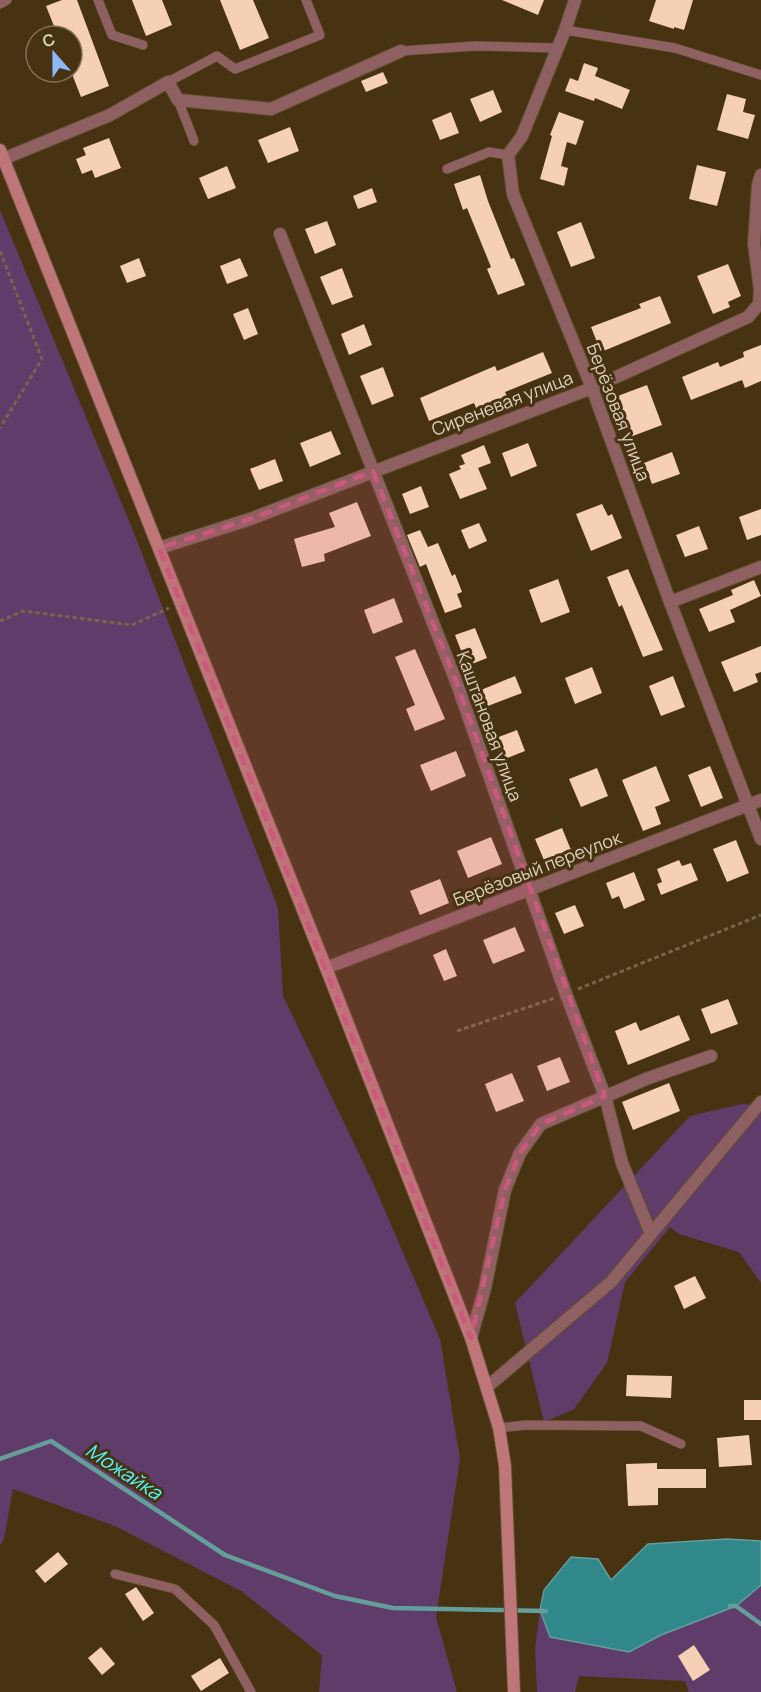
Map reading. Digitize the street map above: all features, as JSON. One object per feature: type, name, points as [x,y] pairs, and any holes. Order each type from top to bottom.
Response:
[{"type":"main road","points":[[2,154],[471,1338],[499,1428],[505,1466],[514,1692]]},
{"type":"street","points":[[508,155],[522,136],[575,0]]},
{"type":"street","points":[[2,154],[110,115],[168,82],[178,100],[271,109],[401,51]]},
{"type":"street","name":"Берёзовая улица","points":[[508,155],[513,194],[592,388],[670,602],[755,802],[761,839]]},
{"type":"street","name":"Сиреневая улица","points":[[159,548],[250,519],[592,388],[748,317],[759,304],[760,289],[754,244],[758,185],[761,175]]},
{"type":"street","name":"Каштановая улица","points":[[280,234],[456,681],[566,994],[605,1096],[622,1164],[651,1234]]},
{"type":"street","points":[[670,602],[761,567]]},
{"type":"street","name":"Берёзовый переулок","points":[[326,968],[755,802]]},
{"type":"street","points":[[471,1338],[486,1288],[505,1190],[520,1153],[541,1124],[646,1079],[711,1056]]},
{"type":"street","points":[[487,1387],[611,1282],[761,1102]]},
{"type":"lane","points":[[0,4],[7,0]]},
{"type":"lane","points":[[98,0],[112,35],[143,45]]},
{"type":"lane","points":[[168,82],[217,56],[235,69],[320,35],[306,0]]},
{"type":"lane","points":[[565,30],[675,48],[761,75]]},
{"type":"lane","points":[[401,51],[475,46],[558,48]]},
{"type":"lane","points":[[178,100],[194,141]]},
{"type":"lane","points":[[447,169],[489,152],[508,155]]},
{"type":"lane","points":[[499,1428],[526,1425],[640,1426],[681,1444]]},
{"type":"lane","points":[[115,1574],[175,1589],[214,1625],[251,1692]]},
{"type":"path","points":[[0,251],[42,359],[0,428]]},
{"type":"path","points":[[0,621],[23,611],[132,625],[181,603]]},
{"type":"path","points":[[457,1031],[566,994],[761,915]]},
{"type":"highlighted area","points":[[373,471],[456,681],[605,1096],[541,1124],[520,1153],[505,1190],[471,1338],[159,548],[250,519]]},
{"type":"shaded area","points":[[0,210],[134,533],[278,908],[283,996],[374,1185],[440,1339],[460,1459],[436,1617],[457,1692],[319,1692],[322,1655],[241,1591],[115,1526],[13,1489],[4,1539],[0,1545]]},
{"type":"shaded area","points":[[742,1104],[761,1105],[761,1283],[739,1252],[679,1234],[670,1227],[625,1282],[607,1363],[574,1409],[544,1422],[515,1303],[690,1116]]},
{"type":"shaded area","points":[[761,1585],[761,1692],[689,1692],[685,1681],[579,1676],[575,1692],[537,1692],[535,1648],[540,1610],[550,1637],[629,1652],[661,1635],[736,1606]]},
{"type":"water","points":[[727,1539],[761,1541],[761,1585],[736,1606],[661,1635],[629,1652],[550,1637],[540,1610],[544,1590],[571,1557],[598,1559],[611,1580],[648,1544]]},
{"type":"building","points":[[62,0],[77,0],[109,86],[81,97],[76,84],[84,84],[84,24],[53,24],[46,6]]},
{"type":"building","points":[[132,0],[162,0],[172,25],[146,36]]},
{"type":"building","points":[[220,0],[253,0],[269,38],[240,50]]},
{"type":"building","points":[[502,0],[544,0],[538,15]]},
{"type":"building","points":[[656,0],[693,0],[684,30],[649,21]]},
{"type":"building","points":[[584,63],[598,68],[595,76],[630,90],[622,109],[595,98],[594,101],[565,91],[570,78],[578,81]]},
{"type":"building","points":[[383,72],[388,83],[366,92],[361,81]]},
{"type":"building","points":[[493,90],[502,112],[480,122],[470,99]]},
{"type":"building","points":[[727,94],[746,99],[743,112],[755,115],[748,139],[717,130]]},
{"type":"building","points":[[451,112],[459,133],[440,140],[432,120]]},
{"type":"building","points":[[559,112],[584,121],[576,145],[567,142],[561,166],[568,168],[564,186],[540,179],[552,136],[550,135]]},
{"type":"building","points":[[290,127],[299,151],[268,163],[258,140]]},
{"type":"building","points":[[109,138],[121,168],[95,178],[92,170],[82,174],[76,159],[86,155],[83,148]]},
{"type":"building","points":[[697,165],[726,172],[717,206],[689,199]]},
{"type":"building","points":[[227,166],[236,188],[208,199],[199,178]]},
{"type":"building","points":[[480,175],[511,259],[514,258],[525,285],[498,295],[487,269],[491,267],[467,208],[463,210],[454,184]]},
{"type":"building","points":[[372,188],[377,202],[358,209],[353,196]]},
{"type":"building","points":[[327,221],[336,245],[315,254],[305,229]]},
{"type":"building","points":[[581,222],[595,258],[571,267],[557,232]]},
{"type":"building","points":[[139,258],[146,276],[127,283],[120,266]]},
{"type":"building","points":[[240,258],[248,276],[227,284],[220,266]]},
{"type":"building","points":[[728,264],[741,296],[728,302],[730,307],[713,314],[697,276]]},
{"type":"building","points":[[342,268],[353,297],[332,305],[320,277]]},
{"type":"building","points":[[660,296],[671,323],[601,352],[591,327],[641,308],[639,304]]},
{"type":"building","points":[[248,308],[258,334],[244,340],[233,314]]},
{"type":"building","points":[[364,324],[372,345],[349,355],[341,334]]},
{"type":"building","points":[[761,345],[761,381],[745,388],[742,380],[691,400],[682,377],[718,362],[720,367],[744,357],[743,352]]},
{"type":"building","points":[[543,352],[552,373],[505,392],[507,396],[476,408],[474,403],[429,421],[420,398],[495,366],[497,371]]},
{"type":"building","points":[[383,367],[394,396],[372,405],[360,376]]},
{"type":"building","points":[[647,385],[662,425],[630,437],[615,397]]},
{"type":"building","points":[[331,431],[341,454],[310,467],[300,443]]},
{"type":"building","points":[[528,443],[537,466],[511,477],[502,453]]},
{"type":"building","points":[[484,445],[491,463],[478,468],[487,489],[460,499],[449,474],[461,469],[459,466],[465,464],[461,455]]},
{"type":"building","points":[[672,452],[680,474],[652,484],[644,463]]},
{"type":"building","points":[[275,459],[283,481],[259,490],[250,469]]},
{"type":"building","points":[[421,486],[429,507],[410,514],[402,494]]},
{"type":"building","points":[[357,502],[371,536],[324,554],[325,561],[302,567],[294,539],[335,527],[329,513]]},
{"type":"building","points":[[602,504],[608,516],[612,514],[622,538],[591,551],[576,514]]},
{"type":"building","points":[[761,509],[761,535],[747,540],[739,517]]},
{"type":"building","points":[[479,523],[487,541],[469,549],[461,530]]},
{"type":"building","points":[[699,526],[708,549],[685,557],[676,535]]},
{"type":"building","points":[[420,530],[428,547],[438,543],[452,576],[455,574],[462,592],[457,594],[462,607],[445,613],[426,564],[420,567],[407,535]]},
{"type":"building","points":[[628,569],[663,650],[643,657],[622,605],[619,607],[607,577]]},
{"type":"building","points":[[558,579],[570,612],[541,623],[529,590]]},
{"type":"building","points":[[754,580],[761,596],[730,610],[735,622],[709,632],[699,609],[733,595],[731,590]]},
{"type":"building","points":[[394,598],[403,622],[373,634],[364,610]]},
{"type":"building","points":[[475,628],[487,658],[467,666],[455,635]]},
{"type":"building","points":[[761,646],[761,672],[755,674],[758,682],[734,692],[721,662]]},
{"type":"building","points":[[415,649],[445,719],[415,731],[406,709],[415,705],[395,657]]},
{"type":"building","points":[[592,667],[602,693],[575,704],[565,678]]},
{"type":"building","points":[[515,676],[522,693],[488,706],[481,690]]},
{"type":"building","points":[[673,676],[685,707],[661,716],[649,686]]},
{"type":"building","points":[[517,730],[525,751],[502,760],[493,739]]},
{"type":"building","points":[[456,751],[466,776],[431,791],[420,765]]},
{"type":"building","points":[[656,766],[670,801],[655,807],[661,824],[643,831],[622,780]]},
{"type":"building","points":[[710,766],[723,798],[701,807],[688,775]]},
{"type":"building","points":[[597,768],[608,796],[581,807],[569,779]]},
{"type":"building","points":[[562,828],[571,850],[544,860],[535,839]]},
{"type":"building","points":[[491,837],[502,864],[468,878],[457,851]]},
{"type":"building","points":[[736,840],[749,873],[727,882],[713,849]]},
{"type":"building","points":[[679,860],[682,866],[691,863],[698,880],[661,895],[657,884],[662,882],[657,869]]},
{"type":"building","points":[[634,872],[645,900],[624,909],[619,896],[612,899],[606,883]]},
{"type":"building","points":[[440,879],[449,903],[420,915],[410,891]]},
{"type":"building","points":[[575,905],[584,926],[564,934],[555,913]]},
{"type":"building","points":[[515,927],[525,951],[493,964],[483,940]]},
{"type":"building","points":[[446,949],[457,976],[444,981],[433,955]]},
{"type":"building","points":[[728,999],[738,1024],[711,1034],[701,1009]]},
{"type":"building","points":[[679,1015],[690,1040],[628,1065],[615,1031],[636,1022],[640,1031]]},
{"type":"building","points":[[560,1057],[570,1082],[547,1091],[537,1066]]},
{"type":"building","points":[[512,1073],[524,1101],[496,1112],[485,1084]]},
{"type":"building","points":[[669,1083],[680,1111],[633,1130],[622,1102]]},
{"type":"building","points":[[695,1276],[706,1298],[684,1309],[674,1286]]},
{"type":"building","points":[[627,1375],[672,1376],[671,1398],[626,1396]]},
{"type":"building","points":[[744,1400],[761,1400],[761,1420],[744,1420]]},
{"type":"building","points":[[749,1435],[752,1465],[719,1467],[717,1438]]},
{"type":"building","points":[[657,1463],[657,1469],[706,1469],[706,1488],[658,1488],[658,1505],[628,1506],[626,1464]]},
{"type":"building","points":[[58,1552],[68,1564],[45,1583],[35,1571]]},
{"type":"building","points":[[136,1587],[154,1613],[143,1621],[125,1594]]},
{"type":"building","points":[[694,1645],[710,1670],[693,1681],[678,1656]]},
{"type":"building","points":[[101,1647],[115,1664],[102,1675],[88,1658]]},
{"type":"building","points":[[220,1658],[229,1673],[201,1691],[191,1676]]},
{"type":"waterway","name":"Можайка","points":[[0,1459],[51,1441],[225,1555],[335,1596],[393,1608],[546,1611]]},
{"type":"waterway","points":[[730,1606],[736,1606],[761,1624]]}]
